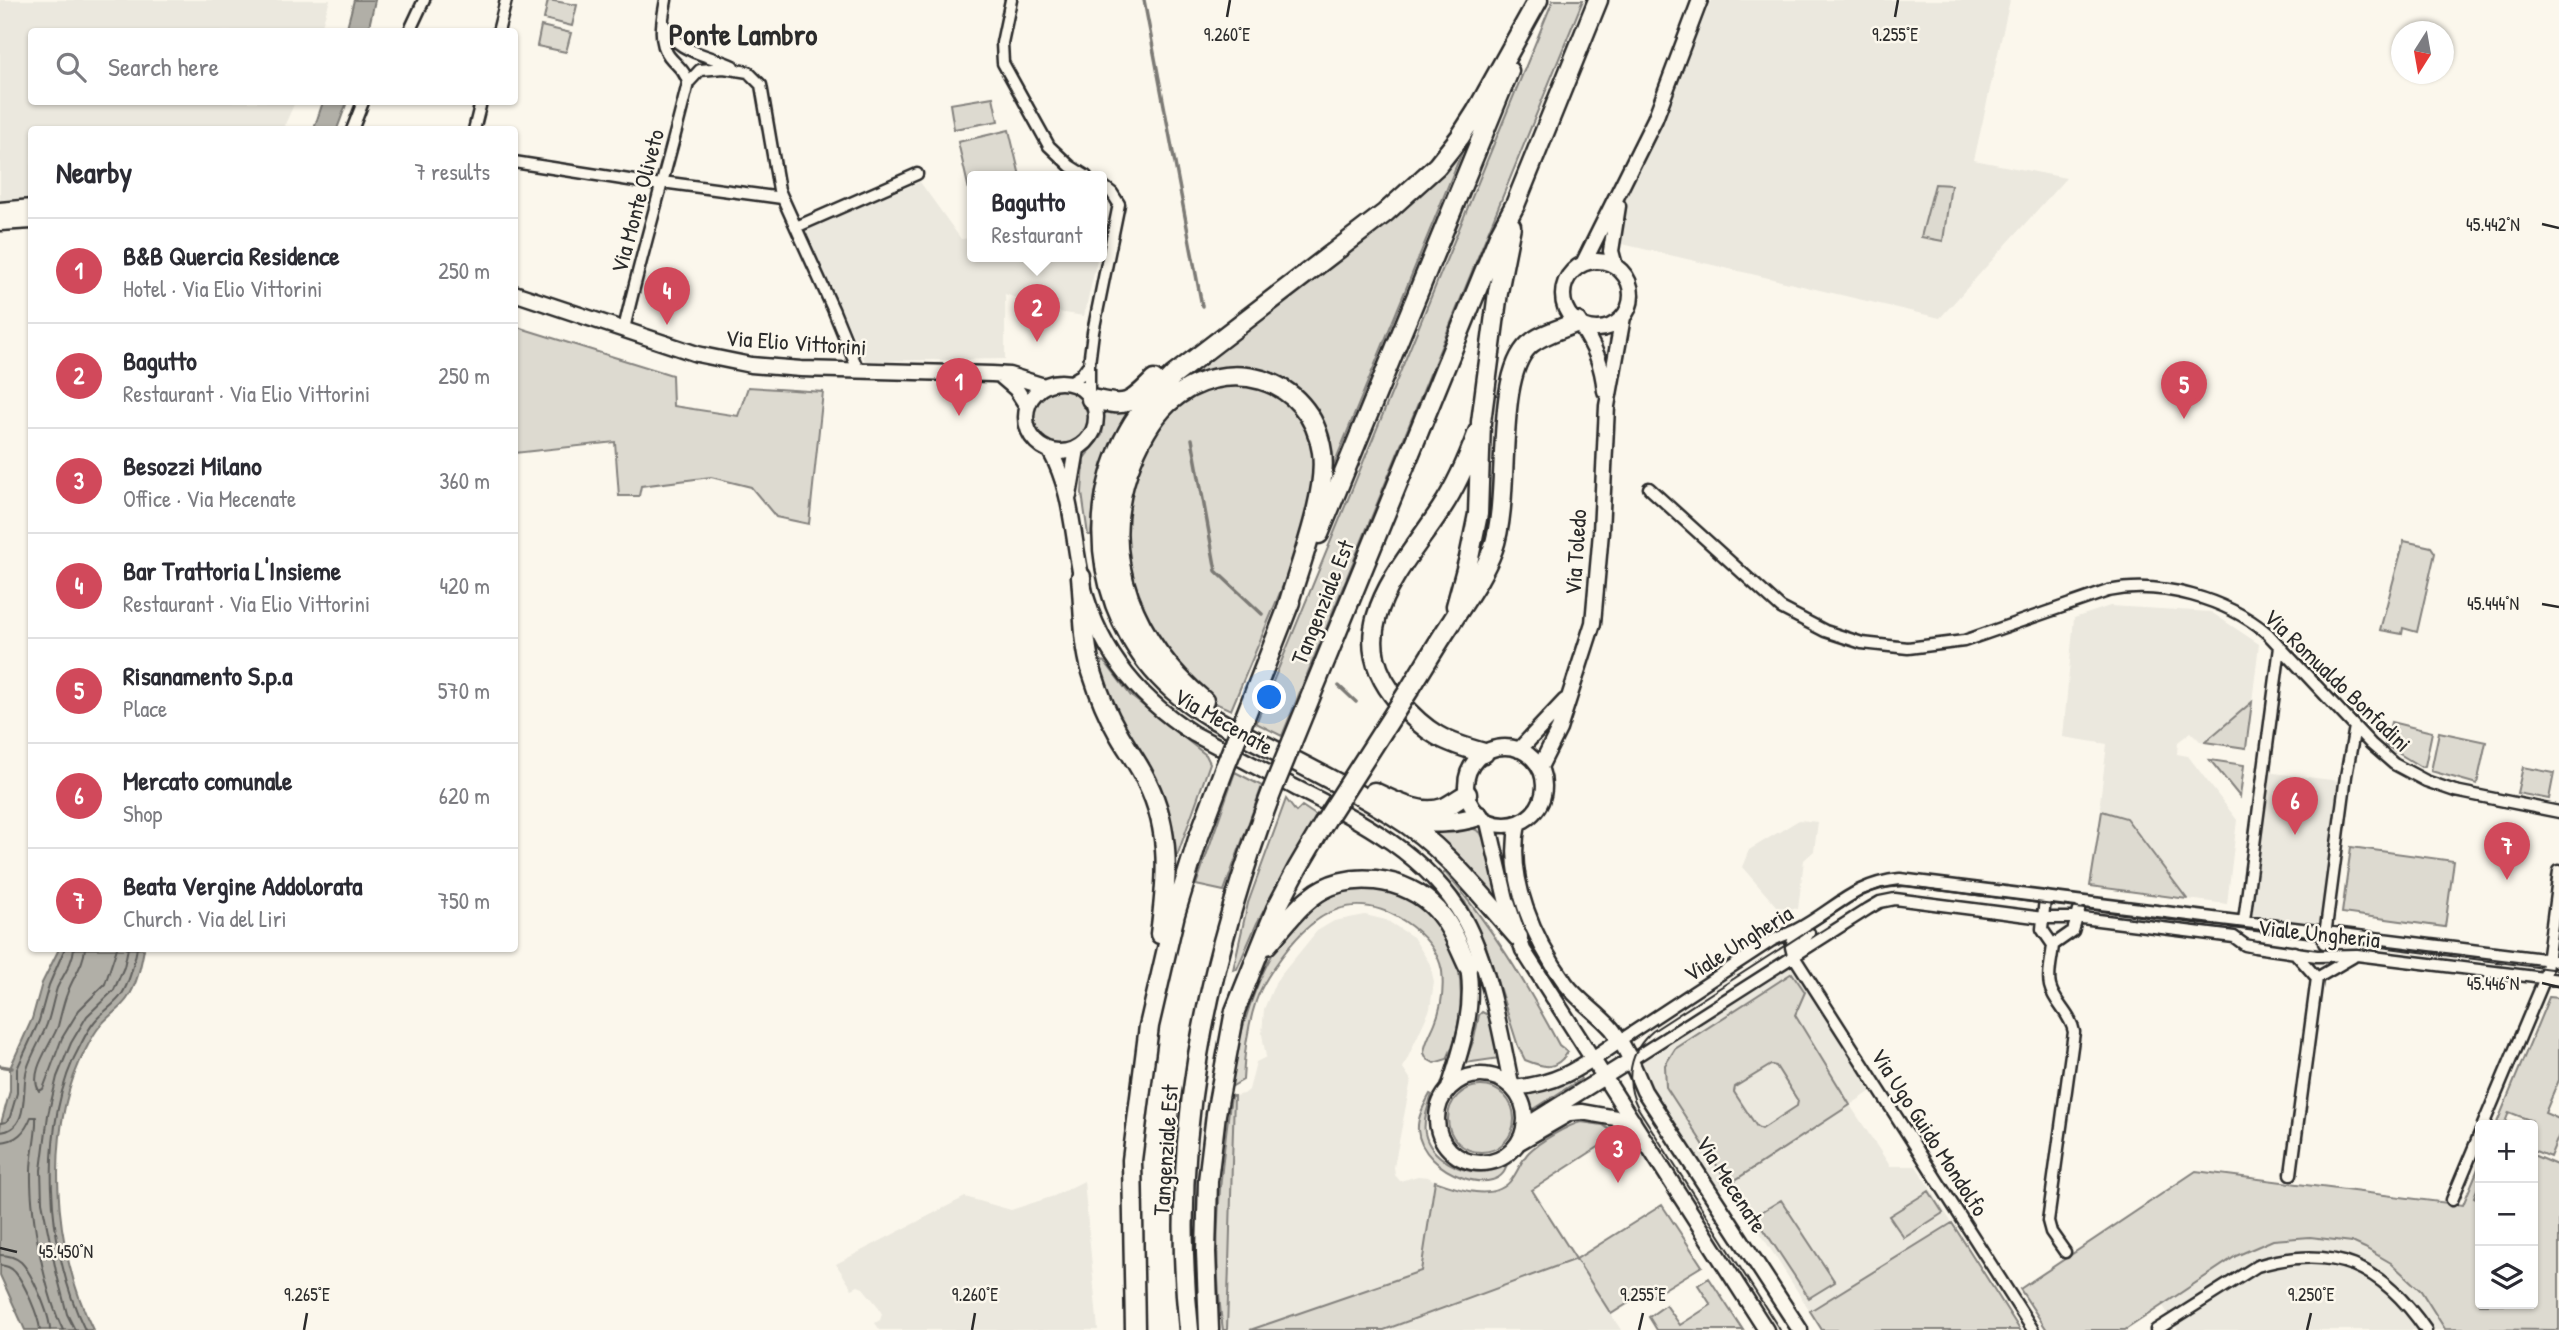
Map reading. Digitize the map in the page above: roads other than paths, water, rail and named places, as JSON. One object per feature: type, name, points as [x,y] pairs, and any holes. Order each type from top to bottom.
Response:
[{"type":"highway","points":[[1518,937],[1445,853],[1395,816],[1211,718],[1157,676],[1134,645],[1119,618],[1102,558],[1101,528],[1106,491],[1116,455],[1133,423],[1150,400],[1174,375],[1412,191],[1437,166],[1476,112],[1538,0]]},
{"type":"highway","name":"Tangenziale Est","points":[[1135,1330],[1132,1160],[1149,1026],[1175,914],[1198,839],[1286,612],[1538,0]]},
{"type":"highway","name":"Tangenziale Est","points":[[1188,1330],[1184,1284],[1186,1138],[1210,986],[1246,860],[1500,233],[1515,205],[1598,0]]},
{"type":"highway","points":[[1452,621],[1478,514],[1481,422],[1498,292],[1515,205]]},
{"type":"highway","points":[[1090,398],[1116,405],[1131,401],[1160,374],[1229,320],[1266,297],[1283,293]]},
{"type":"highway","points":[[1209,1330],[1206,1252],[1210,1156],[1235,1011],[1257,955],[1297,869],[1452,621],[1475,589],[1494,548],[1504,490],[1509,390],[1522,352],[1531,343],[1579,323]]},
{"type":"highway","points":[[1286,612],[1322,477],[1322,454],[1317,430],[1296,399],[1273,384],[1244,376],[1205,382],[1178,396],[1157,416],[1134,455],[1124,484],[1118,513],[1120,569],[1142,629],[1166,665],[1203,701],[1359,785],[1405,805],[1430,810],[1443,808],[1466,794]]},
{"type":"highway","points":[[1481,422],[1456,484],[1384,593],[1374,637],[1376,659],[1382,673],[1391,692],[1410,715],[1434,736],[1484,753]]},
{"type":"highway","points":[[1082,577],[1085,635],[1092,671],[1115,729],[1147,782],[1159,812],[1166,845],[1167,877],[1149,1026]]},
{"type":"highway","points":[[1395,816],[1432,822],[1484,819]]},
{"type":"highway","points":[[1257,955],[1312,896],[1335,884],[1350,880],[1371,880],[1389,882],[1427,900],[1444,920],[1468,966]]},
{"type":"street","points":[[411,28],[424,0]]},
{"type":"street","points":[[499,28],[506,0]]},
{"type":"street","points":[[666,0],[663,22],[665,50],[686,75],[688,83]]},
{"type":"street","points":[[1011,0],[1002,43],[1003,63],[1049,146],[1078,171]]},
{"type":"street","points":[[1607,406],[1603,371],[1596,350],[1565,307],[1563,291],[1571,274],[1583,264],[1655,119],[1700,0]]},
{"type":"street","points":[[663,22],[674,39],[689,50],[757,79],[763,90],[777,182],[782,198],[858,370]]},
{"type":"street","points":[[688,83],[695,73],[703,69],[743,71]]},
{"type":"street","name":"Via Monte Oliveto","points":[[624,329],[688,83]]},
{"type":"street","points":[[354,126],[362,105]]},
{"type":"street","points":[[475,126],[480,105]]},
{"type":"street","points":[[518,163],[782,198]]},
{"type":"street","points":[[796,227],[917,174]]},
{"type":"street","points":[[1615,266],[1611,251],[1622,188]]},
{"type":"street","points":[[1090,398],[1089,364],[1093,332],[1119,204],[1107,190]]},
{"type":"street","points":[[0,209],[28,207]]},
{"type":"street","points":[[0,223],[28,221]]},
{"type":"street","points":[[1583,264],[1599,261],[1615,266],[1625,274],[1631,288],[1630,304],[1623,317],[1607,406]]},
{"type":"street","name":"Via Elio Vittorini","points":[[518,294],[722,360],[801,369],[981,373],[1009,376],[1044,386]]},
{"type":"street","points":[[1579,323],[1591,328],[1603,328],[1614,325],[1623,317]]},
{"type":"street","points":[[1068,383],[1081,375],[1089,364]]},
{"type":"street","points":[[1001,376],[1016,389],[1027,407]]},
{"type":"street","points":[[1058,382],[1068,383],[1084,390],[1090,398],[1096,414],[1095,428],[1088,440],[1077,449],[1059,453],[1050,451],[1038,444],[1029,433],[1027,407],[1034,394],[1044,386],[1058,382]]},
{"type":"street","name":"Via Toledo","points":[[1539,767],[1559,729],[1593,623],[1601,532],[1607,406]]},
{"type":"street","name":"Via Mecenate","points":[[1069,496],[1077,449]]},
{"type":"street","name":"Via Mecenate","points":[[1050,451],[1069,496],[1088,603],[1106,642],[1122,668],[1155,706],[1194,734],[1393,842],[1431,876],[1451,900],[1473,937],[1482,963],[1513,1088],[1523,1107],[1524,1127]]},
{"type":"street","name":"Via Romualdo Bonfadini","points":[[1649,488],[1781,608],[1825,631],[1862,643],[1908,648],[1964,641],[2108,591],[2131,586],[2153,588],[2217,603],[2251,621],[2380,754],[2426,781],[2483,799],[2559,812]]},
{"type":"street","points":[[2244,921],[2280,648]]},
{"type":"street","points":[[1519,750],[1568,698]]},
{"type":"street","points":[[2324,943],[2355,727]]},
{"type":"street","points":[[1501,747],[1519,750],[1531,757],[1539,767],[1544,782],[1541,802],[1532,815],[1518,824],[1498,825],[1484,819],[1470,803],[1466,794],[1466,781],[1470,769],[1484,753],[1501,747]]},
{"type":"street","points":[[1484,819],[1523,950],[1766,1330]]},
{"type":"street","name":"Via Mecenate","points":[[1518,824],[1514,856],[1516,872],[1528,912],[1547,954],[1567,985],[1611,1029],[1631,1060],[1644,1091],[1800,1330]]},
{"type":"street","points":[[2485,1120],[2545,978],[2559,871]]},
{"type":"street","name":"Via Mecenate","points":[[1431,876],[1456,926],[1468,966],[1469,1013],[1449,1089],[1440,1102],[1437,1121],[1444,1142],[1455,1154],[1469,1161],[1485,1162],[1506,1155],[1517,1143],[1570,1113],[1582,1112],[1633,1121]]},
{"type":"street","name":"Viale Ungheria","points":[[1619,1041],[1771,941],[1796,931],[1863,887],[1900,879],[2559,961]]},
{"type":"street","points":[[1890,880],[1895,899]]},
{"type":"street","points":[[2045,898],[2042,929],[2053,945],[2049,978],[2051,988],[2071,1020],[2074,1032],[2048,1221],[2051,1232],[2065,1252]]},
{"type":"street","name":"Viale Ungheria","points":[[1631,1060],[1874,905],[1895,899],[2043,918],[2078,917],[2234,937],[2245,945],[2317,956],[2357,955],[2559,980]]},
{"type":"street","points":[[2053,945],[2073,932],[2080,903]]},
{"type":"street","points":[[1793,956],[1791,947],[1796,931]]},
{"type":"street","points":[[2294,953],[2317,978]]},
{"type":"street","points":[[2291,1174],[2317,978],[2344,960],[2357,955]]},
{"type":"street","name":"Via Ugo Guido Mondolfo","points":[[1793,956],[2033,1330]]},
{"type":"street","points":[[2545,978],[2559,971]]},
{"type":"street","points":[[1449,1089],[1462,1079],[1478,1075],[1499,1079],[1513,1088],[1544,1084],[1556,1080],[1619,1041]]},
{"type":"street","points":[[1517,1143],[1524,1127],[1631,1060]]},
{"type":"street","points":[[2452,1200],[2475,1144]]},
{"type":"street","points":[[2155,1330],[2258,1266],[2275,1261],[2312,1257],[2349,1263],[2383,1280],[2408,1305],[2426,1330]]},
{"type":"water","points":[[354,0],[375,0],[369,28],[347,28]]},
{"type":"water","points":[[322,105],[346,105],[338,126],[315,126]]},
{"type":"water","points":[[58,952],[143,952],[130,993],[124,1003],[100,1026],[86,1049],[72,1081],[63,1115],[58,1190],[62,1227],[79,1298],[93,1330],[25,1330],[0,1275],[0,1127],[10,1091],[10,1068],[32,1019],[42,983]]},
{"type":"waterway","points":[[1144,0],[1202,306]]},
{"type":"waterway","points":[[1192,439],[1216,571],[1262,614]]},
{"type":"waterway","points":[[1339,686],[1356,702]]},
{"type":"waterway","points":[[0,1066],[12,1068]]},
{"type":"tram line","points":[[1780,1330],[1638,1108],[1631,1087],[1631,1067],[1639,1048],[1653,1031],[1863,895],[1882,888],[1906,886],[2559,970]]},
{"type":"place","name":"Bar Trattoria L'Insieme","points":[[667,325]]},
{"type":"place","name":"Bagutto","points":[[1037,342]]},
{"type":"place","name":"B&B Quercia Residence","points":[[959,416]]},
{"type":"place","name":"Risanamento S.p.a","points":[[2184,419]]},
{"type":"place","name":"Mercato comunale","points":[[2295,835]]},
{"type":"place","name":"Beata Vergine Addolorata","points":[[2507,880]]},
{"type":"place","name":"Besozzi Milano","points":[[1618,1183]]},
{"type":"district","name":"Ponte Lambro","points":[[743,34]]}]
